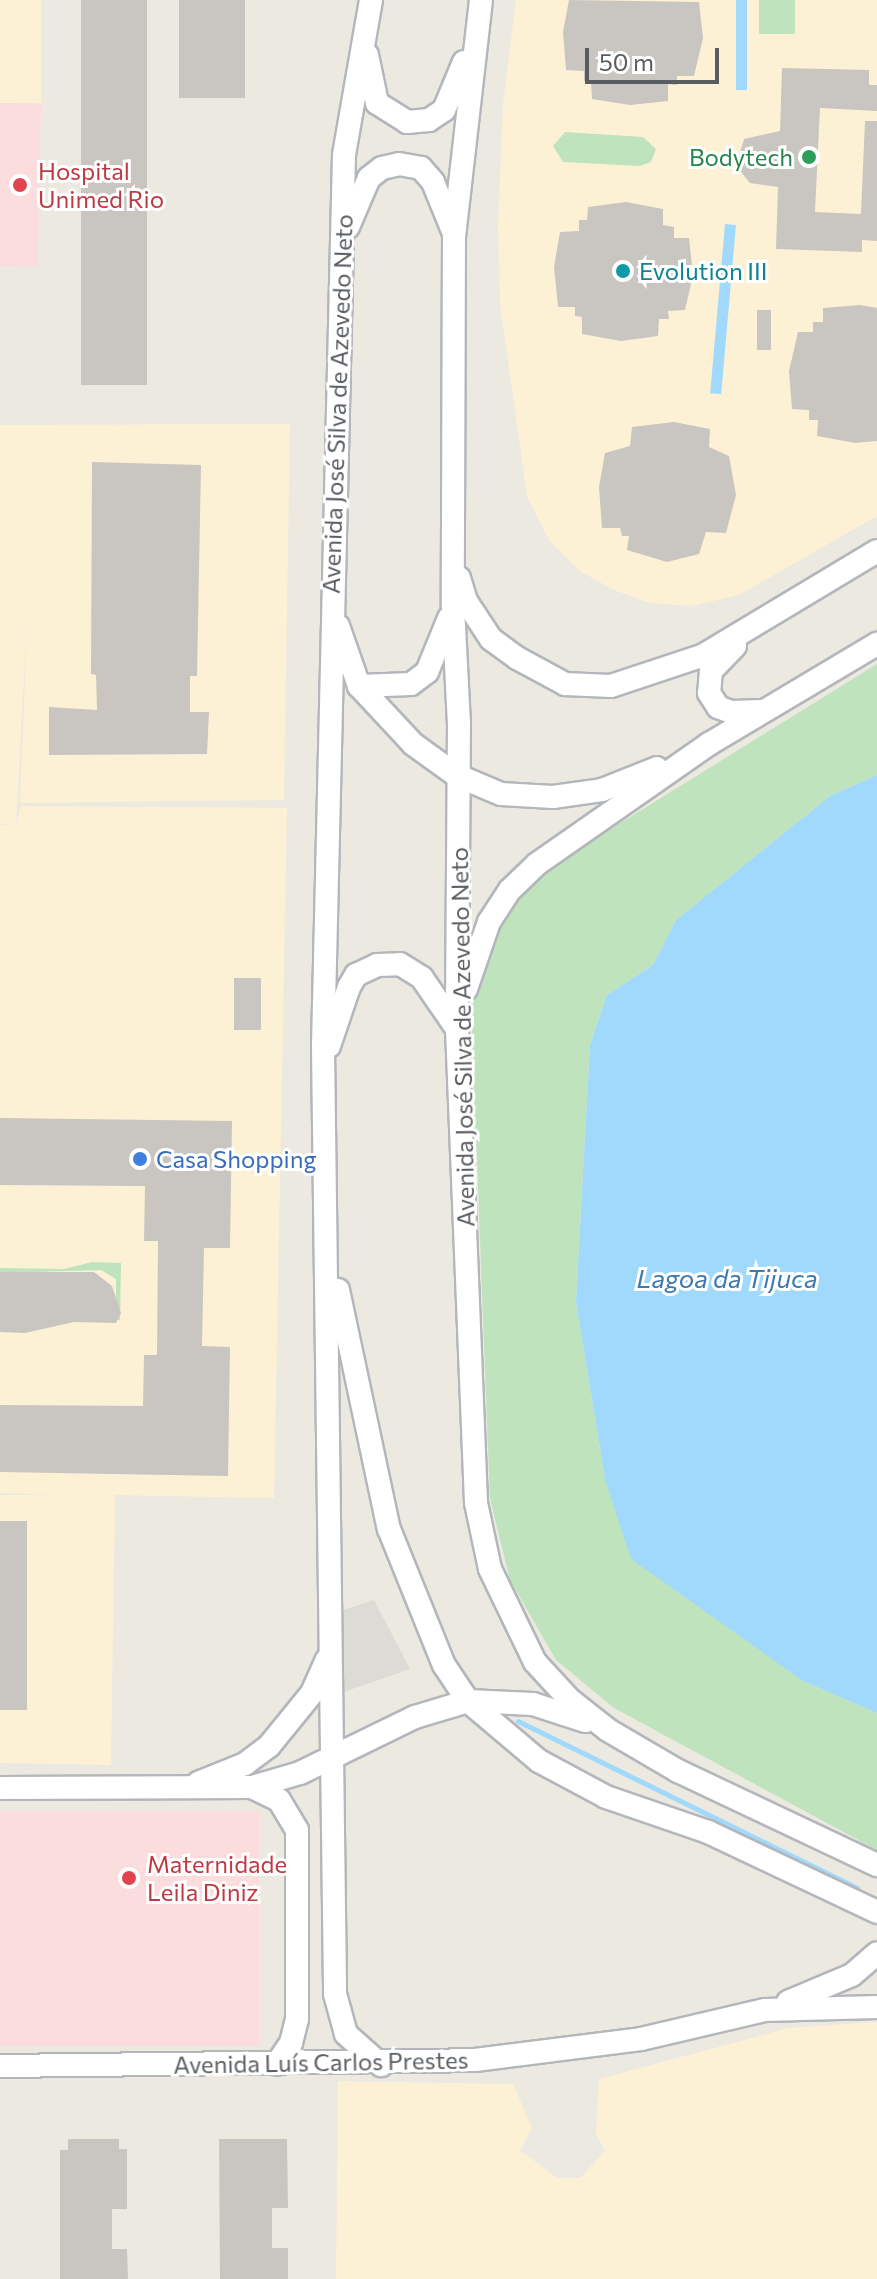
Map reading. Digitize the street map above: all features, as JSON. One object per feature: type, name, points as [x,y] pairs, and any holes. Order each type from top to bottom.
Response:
[{"type":"street","name":"Avenida José Silva de Azevedo Neto","points":[[371,0],[344,155],[331,600],[324,1060],[335,1994],[346,2034],[381,2065]]},
{"type":"street","name":"Avenida José Silva de Azevedo Neto","points":[[481,0],[454,236],[457,1029],[476,1503],[490,1569],[535,1662],[570,1700],[608,1730],[678,1771],[868,1861]]},
{"type":"street","points":[[365,34],[377,103],[407,122],[429,120],[444,110],[475,35]]},
{"type":"street","points":[[343,243],[369,178],[382,168],[399,164],[421,168],[433,182],[454,236]]},
{"type":"street","points":[[453,559],[466,601],[491,639],[565,684],[626,681],[704,655],[877,551]]},
{"type":"street","points":[[331,600],[359,686],[413,744],[456,775],[501,794],[553,797],[602,790],[709,744]]},
{"type":"street","points":[[359,686],[390,688],[411,684],[427,672],[453,606]]},
{"type":"street","points":[[752,628],[711,671],[709,693],[718,707],[731,712],[765,711]]},
{"type":"street","points":[[457,1029],[475,953],[510,890],[537,864],[709,744],[877,644]]},
{"type":"street","points":[[324,1060],[349,987],[356,975],[377,965],[400,964],[422,978],[457,1029]]},
{"type":"street","name":"Avenida José Silva de Azevedo Neto","points":[[328,1241],[389,1529],[444,1665],[468,1701],[539,1761],[606,1797],[748,1849],[877,1912]]},
{"type":"street","points":[[178,1790],[245,1764],[269,1746],[312,1693],[331,1651]]},
{"type":"street","points":[[0,1788],[178,1790],[252,1787],[330,1760],[415,1717],[468,1701],[533,1704],[608,1730]]},
{"type":"street","points":[[252,1787],[279,1800],[297,1830],[297,2019],[291,2043],[277,2064]]},
{"type":"street","points":[[868,1861],[877,1880]]},
{"type":"street","points":[[765,2010],[852,1975],[877,1953]]},
{"type":"street","name":"Avenida Luís Carlos Prestes","points":[[0,2066],[381,2065],[475,2060],[641,2039],[765,2010],[877,2007]]},
{"type":"shaded area","points":[[0,0],[41,0],[41,103],[0,103]]},
{"type":"shaded area","points":[[516,0],[877,0],[877,516],[739,595],[692,606],[650,603],[614,590],[580,571],[549,540],[527,496],[500,304],[498,225],[503,105]]},
{"type":"shaded area","name":"Hospital Unimed Rio","points":[[0,103],[41,104],[38,267],[0,266]]},
{"type":"shaded area","points":[[290,424],[284,800],[20,803],[28,605],[16,825],[21,806],[287,808],[274,1498],[115,1495],[111,1765],[0,1763],[0,1495],[58,1495],[0,1493],[0,825],[16,824],[0,824],[0,425]]},
{"type":"shaded area","points":[[374,1600],[410,1669],[335,1695],[334,1613]]},
{"type":"shaded area","name":"Maternidade Leila Diniz","points":[[0,1811],[259,1811],[259,2046],[0,2046]]},
{"type":"shaded area","points":[[877,2022],[877,2279],[336,2279],[338,2081],[513,2084],[532,2128],[520,2150],[557,2178],[580,2178],[605,2151],[596,2134],[599,2079],[789,2028]]},
{"type":"green space","points":[[759,0],[795,0],[795,34],[759,34]]},
{"type":"green space","points":[[565,132],[643,137],[656,149],[651,162],[640,166],[563,162],[553,146]]},
{"type":"green space","points":[[877,664],[877,775],[830,796],[676,920],[653,965],[607,995],[590,1045],[576,1302],[605,1479],[803,1681],[877,1713],[877,1850],[614,1708],[556,1660],[510,1580],[490,1499],[471,1007],[489,950],[522,884]]},
{"type":"green space","points":[[92,1262],[121,1263],[120,1320],[116,1320],[116,1279],[101,1270],[0,1273],[0,1268],[64,1269]]},
{"type":"water","points":[[736,0],[747,0],[747,90],[736,90]]},
{"type":"water","points":[[725,224],[736,225],[721,394],[710,393]]},
{"type":"water","name":"Lagoa da Tijuca","points":[[877,775],[877,1713],[803,1681],[631,1559],[605,1479],[576,1302],[590,1045],[607,995],[653,965],[676,920],[830,796]]},
{"type":"building","points":[[81,0],[147,0],[147,385],[81,385]]},
{"type":"building","points":[[179,0],[245,0],[245,98],[179,98]]},
{"type":"building","points":[[569,0],[699,2],[703,38],[694,76],[677,76],[677,85],[668,84],[668,101],[630,105],[592,99],[591,81],[584,81],[584,71],[566,70],[563,32]]},
{"type":"building","points":[[782,68],[869,70],[869,85],[877,85],[877,111],[820,108],[815,212],[861,214],[865,121],[877,121],[877,241],[862,240],[862,252],[776,249],[778,187],[750,183],[736,166],[744,139],[780,131]]},
{"type":"building","name":"Evolution III","points":[[626,202],[663,209],[663,225],[674,227],[674,238],[689,238],[693,275],[685,310],[668,311],[669,319],[659,319],[658,336],[621,341],[582,334],[582,317],[575,316],[575,307],[558,307],[554,267],[560,232],[579,231],[579,220],[587,220],[588,207]]},
{"type":"building","points":[[860,305],[877,308],[877,441],[855,443],[817,436],[818,420],[809,420],[809,410],[792,409],[789,371],[798,332],[813,332],[813,322],[823,322],[823,308]]},
{"type":"building","points":[[757,310],[771,310],[771,350],[757,350]]},
{"type":"building","points":[[674,422],[710,429],[709,447],[729,456],[736,495],[726,533],[706,532],[699,554],[667,562],[627,550],[629,536],[622,536],[620,528],[602,528],[599,487],[605,453],[630,446],[632,427]]},
{"type":"building","points":[[92,462],[201,465],[197,676],[190,676],[190,712],[209,712],[207,754],[49,755],[49,707],[97,710],[96,675],[91,674]]},
{"type":"building","points":[[234,978],[261,978],[261,1030],[234,1030]]},
{"type":"building","points":[[0,1118],[232,1121],[230,1248],[204,1248],[202,1346],[230,1347],[228,1476],[0,1472],[0,1405],[143,1406],[144,1355],[157,1355],[158,1241],[144,1241],[145,1186],[0,1185]]},
{"type":"building","points":[[0,1272],[94,1272],[112,1286],[121,1313],[116,1323],[74,1322],[25,1333],[0,1332]]},
{"type":"building","points":[[0,1521],[27,1521],[27,1710],[0,1710]]},
{"type":"building","points":[[68,2139],[119,2139],[119,2149],[127,2149],[127,2209],[112,2209],[112,2249],[127,2249],[128,2279],[60,2279],[60,2150],[68,2150]]},
{"type":"building","points":[[219,2139],[287,2139],[288,2208],[272,2208],[272,2248],[288,2248],[288,2279],[220,2279]]},
{"type":"waterway","points":[[518,1721],[857,1888]]},
{"type":"place","name":"Bodytech","points":[[809,157]]},
{"type":"place","name":"Hospital Unimed Rio","points":[[20,185]]},
{"type":"place","name":"Evolution III","points":[[623,271]]},
{"type":"place","name":"Casa Shopping","points":[[140,1159]]},
{"type":"place","name":"Maternidade Leila Diniz","points":[[129,1878]]}]
